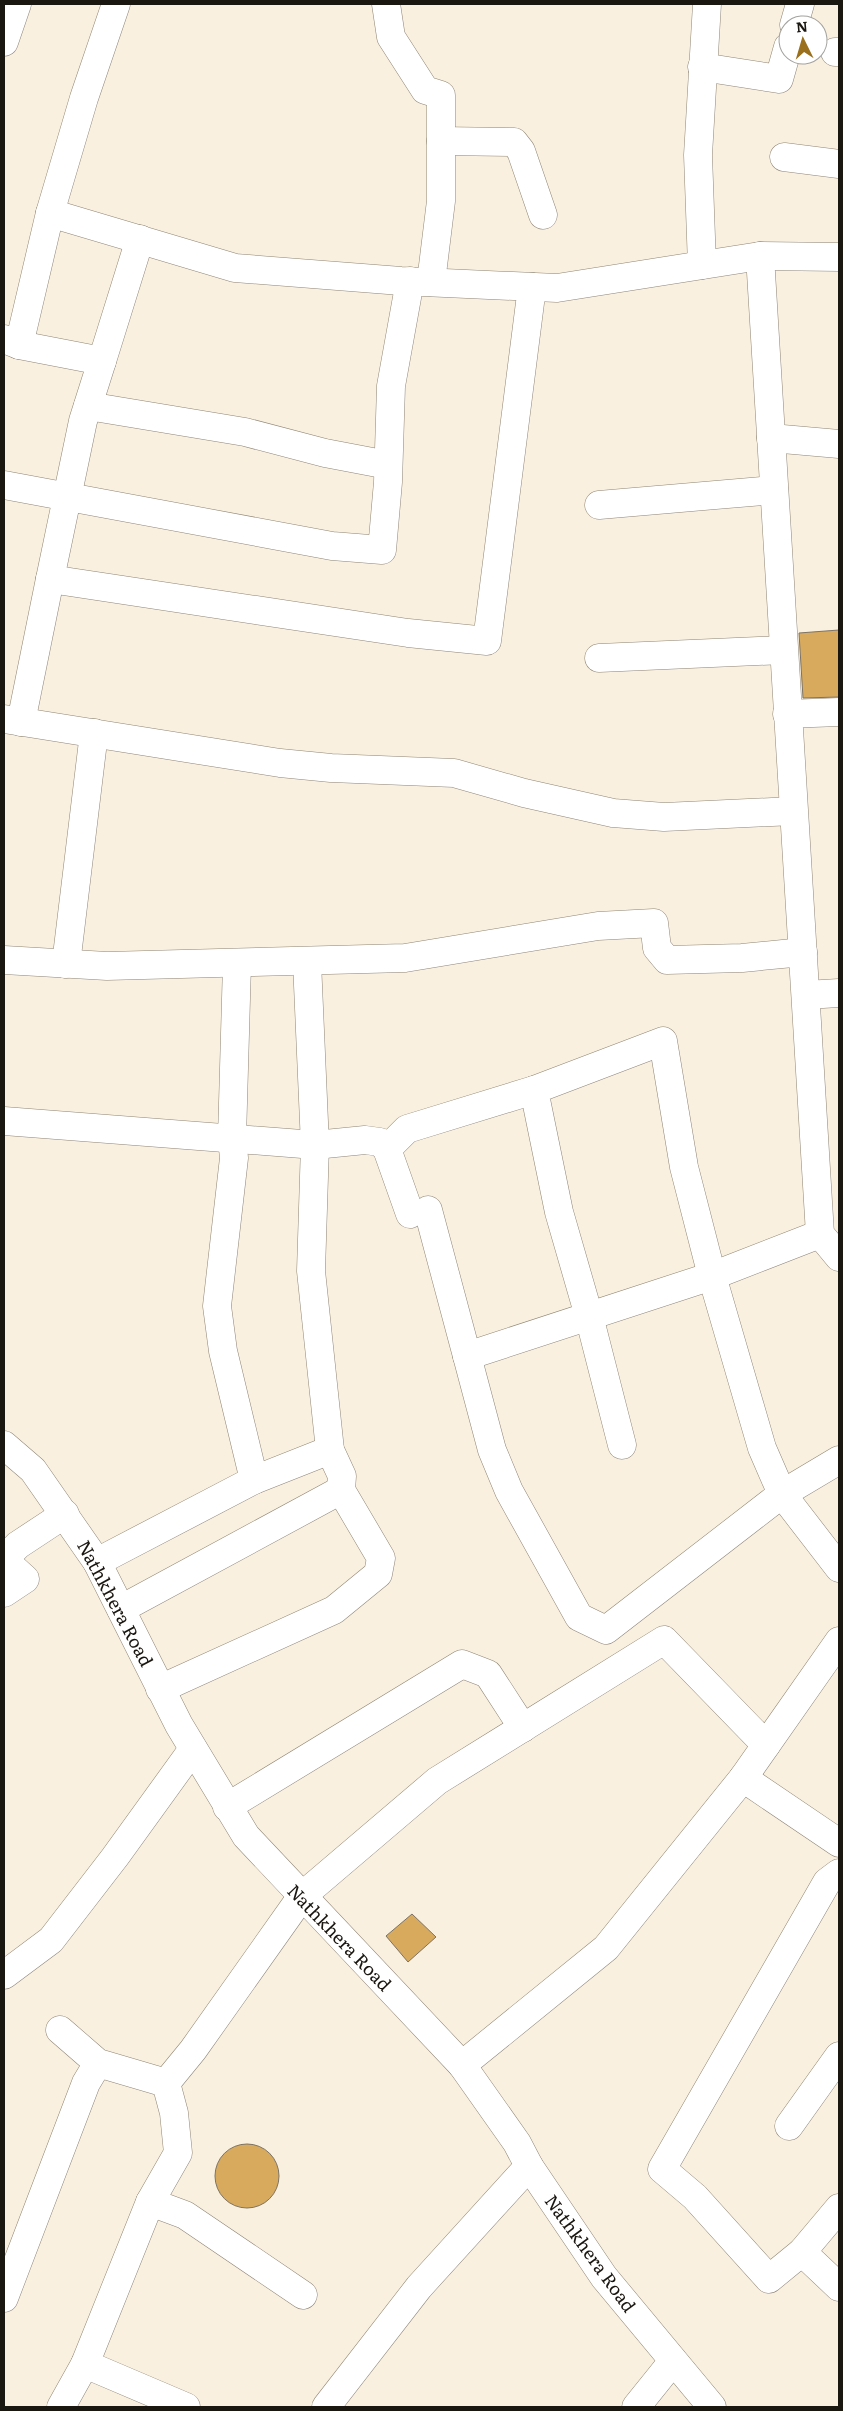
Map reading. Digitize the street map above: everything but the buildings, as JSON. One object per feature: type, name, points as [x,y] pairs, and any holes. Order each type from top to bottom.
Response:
[{"type":"street","points":[[4,42],[17,4]]},
{"type":"street","points":[[102,361],[11,342],[84,98],[116,4]]},
{"type":"street","points":[[4,486],[66,499],[332,546],[382,550],[391,386],[421,282],[441,201],[441,95],[425,90],[391,37],[386,4]]},
{"type":"street","points":[[702,265],[698,155],[706,4]]},
{"type":"street","points":[[702,66],[779,79],[783,65]]},
{"type":"street","points":[[441,141],[514,142],[521,151],[543,215]]},
{"type":"street","points":[[784,157],[839,164]]},
{"type":"street","points":[[50,213],[235,268],[421,282],[557,288],[760,256],[839,257]]},
{"type":"street","points":[[140,239],[88,406],[66,499],[50,579],[12,720],[280,763],[331,768],[454,773],[524,793],[613,813],[664,818],[793,811]]},
{"type":"street","points":[[760,256],[820,1234],[839,1257]]},
{"type":"street","points":[[50,579],[408,633],[486,641],[532,287]]},
{"type":"street","points":[[88,406],[245,432],[325,453],[388,465]]},
{"type":"street","points":[[771,438],[839,444]]},
{"type":"street","points":[[598,505],[774,490]]},
{"type":"street","points":[[599,658],[783,650]]},
{"type":"street","points":[[787,714],[839,712]]},
{"type":"street","points":[[66,964],[94,733]]},
{"type":"street","points":[[4,960],[108,966],[406,958],[598,926],[654,923],[657,948],[667,960],[742,958],[803,952]]},
{"type":"street","points":[[160,1689],[334,1610],[378,1574],[381,1558],[342,1490],[342,1476],[330,1450],[311,1271],[314,1145],[306,962]]},
{"type":"street","points":[[237,964],[232,1138],[234,1158],[217,1306],[223,1351],[254,1480]]},
{"type":"street","points":[[806,995],[839,993]]},
{"type":"street","points":[[386,1149],[407,1129],[534,1090],[663,1041],[684,1167],[712,1276],[762,1448],[782,1494],[839,1568]]},
{"type":"street","points":[[534,1090],[559,1212],[589,1316],[622,1445]]},
{"type":"street","points":[[4,1122],[314,1145],[365,1140],[380,1142],[386,1149],[419,1212],[467,1356],[492,1450],[509,1492],[579,1617],[606,1630],[782,1494],[839,1460]]},
{"type":"street","points":[[467,1356],[712,1276],[820,1234]]},
{"type":"street","name":"Nathkhera Road","points":[[4,1445],[33,1470],[97,1562],[122,1609],[160,1689],[193,1749],[246,1836],[462,2065],[604,2277],[712,2407]]},
{"type":"street","points":[[97,1562],[254,1480],[330,1450]]},
{"type":"street","points":[[122,1609],[342,1490]]},
{"type":"street","points":[[4,1593],[25,1579],[4,1560],[18,1545],[65,1514]]},
{"type":"street","points":[[166,2083],[193,2050],[302,1896],[437,1781],[664,1640],[766,1745]]},
{"type":"street","points":[[462,2065],[606,1948],[743,1778],[839,1642]]},
{"type":"street","points":[[227,1807],[462,1664],[488,1674],[523,1728]]},
{"type":"street","points":[[4,1975],[51,1940],[193,1749]]},
{"type":"street","points":[[743,1778],[839,1843]]},
{"type":"street","points":[[839,1873],[827,1882],[662,2169],[695,2197],[769,2279],[802,2252],[839,2208]]},
{"type":"street","points":[[60,2030],[98,2063],[166,2083]]},
{"type":"street","points":[[790,2126],[839,2056]]},
{"type":"street","points":[[4,2298],[86,2083],[98,2063]]},
{"type":"street","points":[[60,2407],[85,2364],[150,2202],[178,2153],[174,2113],[166,2083]]},
{"type":"street","points":[[326,2407],[419,2287],[529,2166]]},
{"type":"street","points":[[150,2202],[185,2216],[303,2295]]},
{"type":"street","points":[[802,2252],[839,2286]]},
{"type":"street","points":[[636,2407],[673,2361]]},
{"type":"street","points":[[85,2364],[186,2407]]}]
